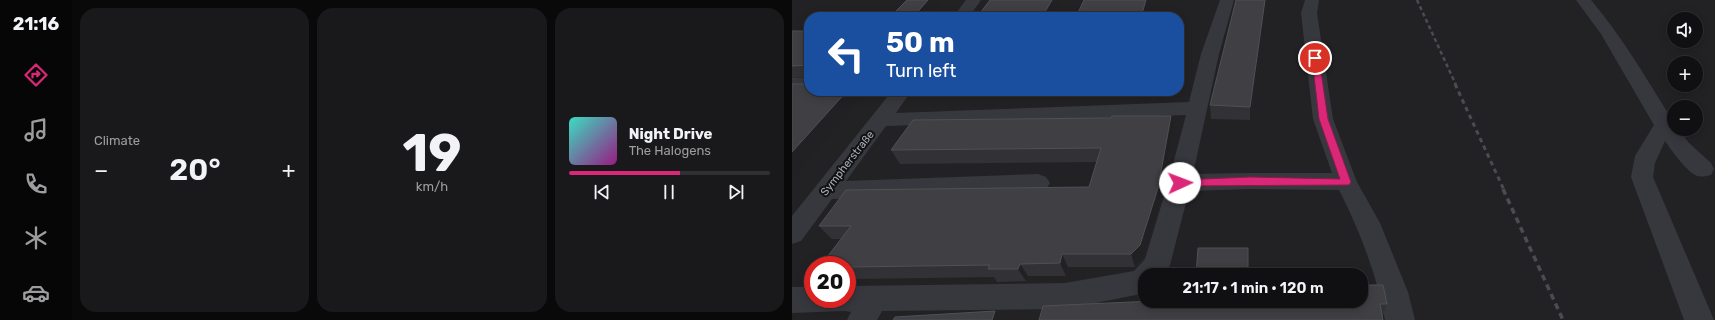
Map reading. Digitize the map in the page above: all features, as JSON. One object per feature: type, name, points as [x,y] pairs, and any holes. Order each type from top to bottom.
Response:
[{"type":"street","points":[[965,12],[974,0]]},
{"type":"street","points":[[1154,268],[1157,265],[1180,183],[1210,54],[1227,0]]},
{"type":"street","points":[[1312,0],[1309,13],[1324,119],[1346,182],[1368,223],[1394,292],[1400,320]]},
{"type":"street","points":[[1583,0],[1599,18],[1625,57],[1676,142],[1703,169]]},
{"type":"street","points":[[792,84],[804,84]]},
{"type":"street","name":"Sympherstraße","points":[[792,234],[898,96]]},
{"type":"street","points":[[880,120],[1198,108]]},
{"type":"street","points":[[1665,125],[1643,160],[1641,168],[1642,177],[1699,320]]},
{"type":"street","points":[[1180,183],[1250,181],[1346,182]]},
{"type":"street","points":[[826,190],[1038,183]]},
{"type":"street","points":[[856,303],[868,309],[1065,296],[1138,283]]},
{"type":"street","points":[[792,300],[804,300]]},
{"type":"shaded area","points":[[792,0],[1715,0],[1715,320],[792,320]]},
{"type":"building","points":[[907,0],[928,0],[917,12],[895,12]]},
{"type":"building","points":[[990,0],[1052,0],[1045,12],[981,12]]},
{"type":"building","points":[[1084,0],[1146,0],[1142,12],[1078,12]]},
{"type":"building","points":[[1236,0],[1265,0],[1250,107],[1210,105]]},
{"type":"building","points":[[792,31],[804,31],[804,65],[792,66]]},
{"type":"building","points":[[792,84],[804,84],[804,96],[842,96],[792,152]]},
{"type":"building","points":[[1112,116],[1171,116],[1158,188],[1140,245],[1131,254],[1062,254],[1060,263],[1020,264],[1018,269],[988,269],[990,265],[856,267],[856,256],[828,256],[851,226],[819,226],[846,190],[1089,187],[1101,148],[891,150],[913,120],[1111,118]]},
{"type":"building","points":[[1198,248],[1248,248],[1248,268],[1197,268]]},
{"type":"building","points":[[1368,285],[1383,285],[1387,304],[1380,304],[1383,320],[1039,320],[1043,306],[1138,302],[1138,308],[1368,308]]},
{"type":"building","points":[[995,311],[992,320],[893,320],[895,317]]},
{"type":"railway","points":[[1417,0],[1456,85]]},
{"type":"railway","points":[[1455,84],[1504,190]]},
{"type":"railway","points":[[1503,189],[1563,320]]},
{"type":"route","points":[[1180,183],[1250,181],[1346,182],[1324,119],[1315,58]]}]
